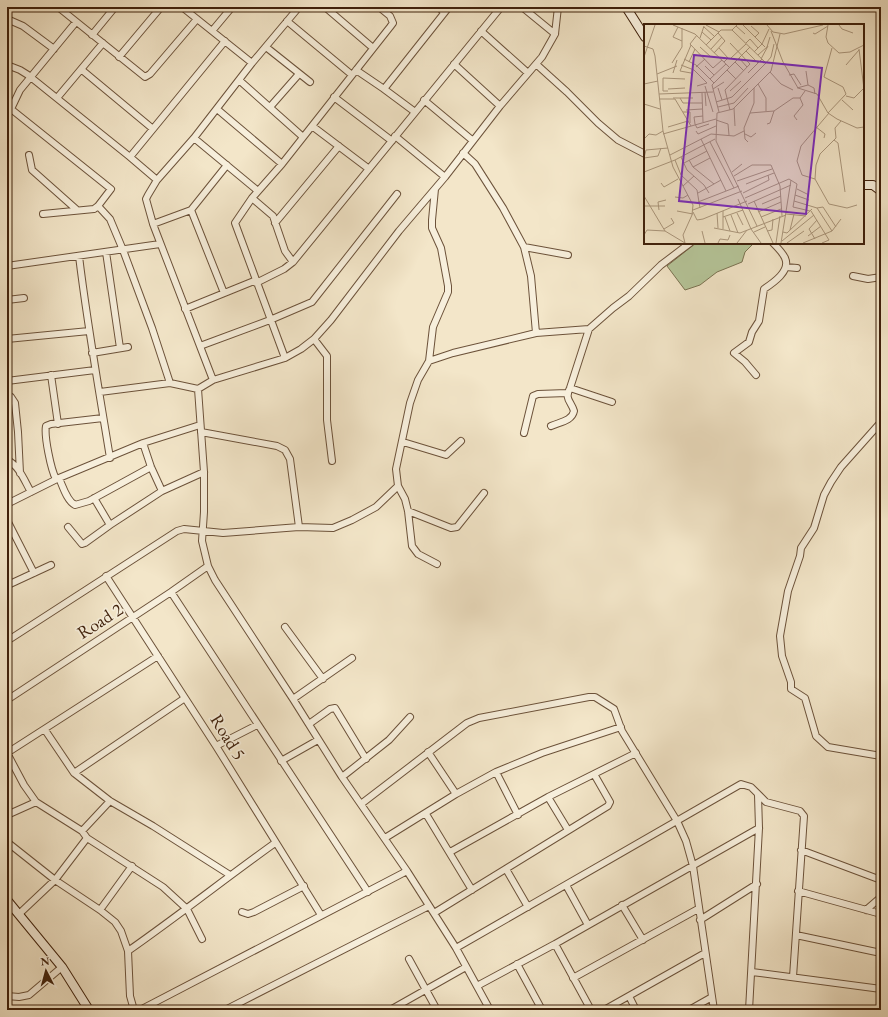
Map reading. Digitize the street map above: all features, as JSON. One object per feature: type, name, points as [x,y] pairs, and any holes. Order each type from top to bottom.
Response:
[{"type":"street","points":[[58,7],[141,75],[147,76],[197,19]]},
{"type":"street","points":[[92,35],[115,7]]},
{"type":"street","points":[[119,57],[161,7]]},
{"type":"street","points":[[182,7],[252,63]]},
{"type":"street","points":[[212,31],[232,7]]},
{"type":"street","points":[[213,380],[160,244],[146,199],[157,180],[194,138],[252,63],[299,7]]},
{"type":"street","points":[[325,7],[373,48]]},
{"type":"street","points":[[285,358],[235,223],[252,198],[282,164],[393,23],[390,16],[379,7]]},
{"type":"street","points":[[438,7],[444,12]]},
{"type":"street","points":[[384,89],[449,7]]},
{"type":"street","points":[[522,7],[554,34]]},
{"type":"street","points":[[100,392],[170,383],[198,389],[213,380],[285,358],[309,344],[331,320],[399,231],[445,177],[472,140],[542,57],[554,34],[558,7]]},
{"type":"street","points":[[626,7],[644,35]]},
{"type":"street","points":[[185,309],[254,281],[256,283],[284,269],[293,262],[499,8]]},
{"type":"street","points":[[7,19],[23,26],[54,49]]},
{"type":"street","points":[[287,21],[352,75]]},
{"type":"street","points":[[43,214],[94,209],[111,189],[9,108],[20,90],[76,22]]},
{"type":"street","points":[[481,31],[528,73]]},
{"type":"street","points":[[130,157],[225,41]]},
{"type":"street","points":[[57,98],[103,44]]},
{"type":"street","points":[[266,47],[310,82]]},
{"type":"street","points":[[454,64],[500,106]]},
{"type":"street","points":[[536,64],[618,140],[644,153]]},
{"type":"street","points":[[7,65],[20,70],[31,77],[157,180]]},
{"type":"street","points":[[82,70],[153,129]]},
{"type":"street","points":[[356,70],[415,112]]},
{"type":"street","points":[[270,107],[299,74]]},
{"type":"street","points":[[239,80],[303,137]]},
{"type":"street","points":[[334,98],[394,139],[445,177]]},
{"type":"street","points":[[424,100],[472,140]]},
{"type":"street","points":[[217,109],[282,164]]},
{"type":"street","points":[[312,126],[369,169]]},
{"type":"street","points":[[194,138],[258,191]]},
{"type":"street","points":[[276,223],[339,146]]},
{"type":"street","points":[[462,153],[475,164],[503,208],[524,247],[531,276],[536,333]]},
{"type":"street","points":[[29,155],[32,170],[77,210]]},
{"type":"street","points":[[153,224],[191,210],[227,165]]},
{"type":"street","points":[[864,185],[873,185],[881,191]]},
{"type":"street","points":[[435,189],[432,228],[441,248],[448,292],[433,327],[428,361],[418,380],[410,403],[403,442],[396,469],[398,486],[405,500],[408,511],[411,539],[414,550],[418,554],[437,564]]},
{"type":"street","points":[[200,346],[270,320],[312,302],[397,194]]},
{"type":"street","points":[[252,198],[273,216],[285,251],[293,262]]},
{"type":"street","points":[[98,206],[110,219],[123,250],[152,328],[170,383]]},
{"type":"street","points":[[191,210],[224,293]]},
{"type":"street","points":[[7,266],[160,244]]},
{"type":"street","points":[[551,426],[574,416],[574,411],[567,397],[589,329],[629,296],[662,265],[689,244]]},
{"type":"street","points":[[756,375],[745,362],[734,353],[749,342],[752,332],[759,321],[764,289],[776,282],[786,267],[786,258],[774,244]]},
{"type":"street","points":[[524,247],[568,255]]},
{"type":"street","points":[[106,252],[120,348]]},
{"type":"street","points":[[79,256],[88,331],[100,392],[110,458]]},
{"type":"street","points":[[786,267],[797,268]]},
{"type":"street","points":[[853,276],[868,279],[881,277]]},
{"type":"street","points":[[7,300],[24,298]]},
{"type":"street","points":[[428,361],[452,353],[536,333],[589,329]]},
{"type":"street","points":[[7,339],[88,331]]},
{"type":"street","points":[[314,339],[327,356],[327,420],[332,461]]},
{"type":"street","points":[[92,353],[128,347]]},
{"type":"street","points":[[7,381],[95,370]]},
{"type":"street","points":[[51,375],[58,424]]},
{"type":"street","points":[[7,386],[8,396],[13,399],[15,403],[20,473]]},
{"type":"street","points":[[198,389],[204,472],[202,541],[208,566],[215,580],[294,699],[342,777],[434,913],[456,948],[490,1010]]},
{"type":"street","points":[[524,433],[533,396],[538,394],[569,391],[612,402]]},
{"type":"street","points":[[103,418],[48,425],[45,432],[53,473],[72,503],[75,505],[94,498],[151,467]]},
{"type":"street","points":[[881,422],[842,467],[824,495],[814,528],[801,548],[800,556],[788,591],[780,636],[782,656],[791,682],[791,689],[805,698],[816,736],[828,747],[881,756]]},
{"type":"street","points":[[7,504],[57,479],[143,443],[200,425]]},
{"type":"street","points":[[201,432],[277,446],[285,450],[290,459],[299,527]]},
{"type":"street","points":[[403,442],[446,455],[461,442]]},
{"type":"street","points":[[143,443],[151,467],[162,491]]},
{"type":"street","points":[[7,460],[10,461],[20,473],[31,492]]},
{"type":"street","points":[[68,527],[83,544],[162,491],[204,472]]},
{"type":"street","points":[[7,640],[177,531],[184,529],[223,533],[299,527],[333,528],[376,508],[398,486]]},
{"type":"street","points":[[408,511],[454,528],[457,527],[484,493]]},
{"type":"street","points":[[94,498],[110,525]]},
{"type":"street","points":[[7,520],[34,573]]},
{"type":"street","points":[[10,584],[51,565]]},
{"type":"street","name":"Road 2","points":[[7,700],[208,566]]},
{"type":"street","name":"Road 5","points":[[106,576],[216,746],[321,915]]},
{"type":"street","points":[[171,592],[368,892]]},
{"type":"street","points":[[285,627],[323,679]]},
{"type":"street","points":[[158,656],[7,753],[24,785],[36,802],[82,831],[87,838],[163,887],[187,909],[202,939]]},
{"type":"street","points":[[294,699],[352,658]]},
{"type":"street","points":[[361,804],[467,723],[479,718],[595,697],[614,709],[620,727],[677,821],[686,840],[693,866],[698,909],[714,1010]]},
{"type":"street","points":[[74,773],[185,698]]},
{"type":"street","points":[[309,724],[330,709],[335,708],[366,759]]},
{"type":"street","points":[[342,777],[389,740],[410,717]]},
{"type":"street","points":[[216,746],[257,725]]},
{"type":"street","points":[[384,838],[426,814],[456,794],[496,772],[542,753],[620,727]]},
{"type":"street","points":[[45,730],[74,773],[110,801],[153,826],[230,875]]},
{"type":"street","points":[[281,761],[318,740]]},
{"type":"street","points":[[428,752],[456,794]]},
{"type":"street","points":[[450,852],[548,797],[636,753]]},
{"type":"street","points":[[496,772],[518,815]]},
{"type":"street","points":[[434,913],[609,804],[610,802],[594,774]]},
{"type":"street","points":[[456,948],[741,784],[751,787],[766,802],[800,811],[804,816],[793,977]]},
{"type":"street","points":[[749,1010],[757,884],[759,828],[758,795]]},
{"type":"street","points":[[548,797],[568,830]]},
{"type":"street","points":[[82,831],[110,801]]},
{"type":"street","points":[[7,815],[36,802]]},
{"type":"street","points":[[426,814],[472,890]]},
{"type":"street","points":[[477,986],[555,944],[759,828]]},
{"type":"street","points":[[19,914],[56,880],[87,838]]},
{"type":"street","points":[[7,842],[56,880],[115,922],[121,931],[128,952],[130,996],[134,1010]]},
{"type":"street","points":[[128,952],[275,843]]},
{"type":"street","points":[[802,850],[881,880]]},
{"type":"street","points":[[100,910],[132,866]]},
{"type":"street","points":[[506,869],[528,907]]},
{"type":"street","points":[[140,1010],[407,871]]},
{"type":"street","points":[[700,920],[757,884]]},
{"type":"street","points":[[566,885],[588,925]]},
{"type":"street","points":[[242,912],[248,914],[254,912],[304,886]]},
{"type":"street","points":[[798,891],[881,914]]},
{"type":"street","points":[[866,910],[881,897]]},
{"type":"street","points":[[7,900],[62,967],[89,1010]]},
{"type":"street","points":[[622,905],[643,940]]},
{"type":"street","points":[[225,1010],[429,906]]},
{"type":"street","points":[[573,978],[698,909]]},
{"type":"street","points":[[796,935],[880,951]]},
{"type":"street","points":[[555,944],[591,1010]]},
{"type":"street","points":[[604,1010],[705,953]]},
{"type":"street","points":[[409,960],[437,1010]]},
{"type":"street","points":[[517,964],[542,1010]]},
{"type":"street","points":[[7,996],[19,997],[29,995],[62,967]]},
{"type":"street","points":[[390,1010],[466,967]]},
{"type":"street","points":[[752,972],[881,989]]},
{"type":"street","points":[[629,996],[636,1010]]},
{"type":"street","points":[[689,1010],[712,997]]},
{"type":"green space","points":[[695,244],[753,244],[745,252],[742,262],[717,272],[700,285],[685,290],[667,266]]}]
